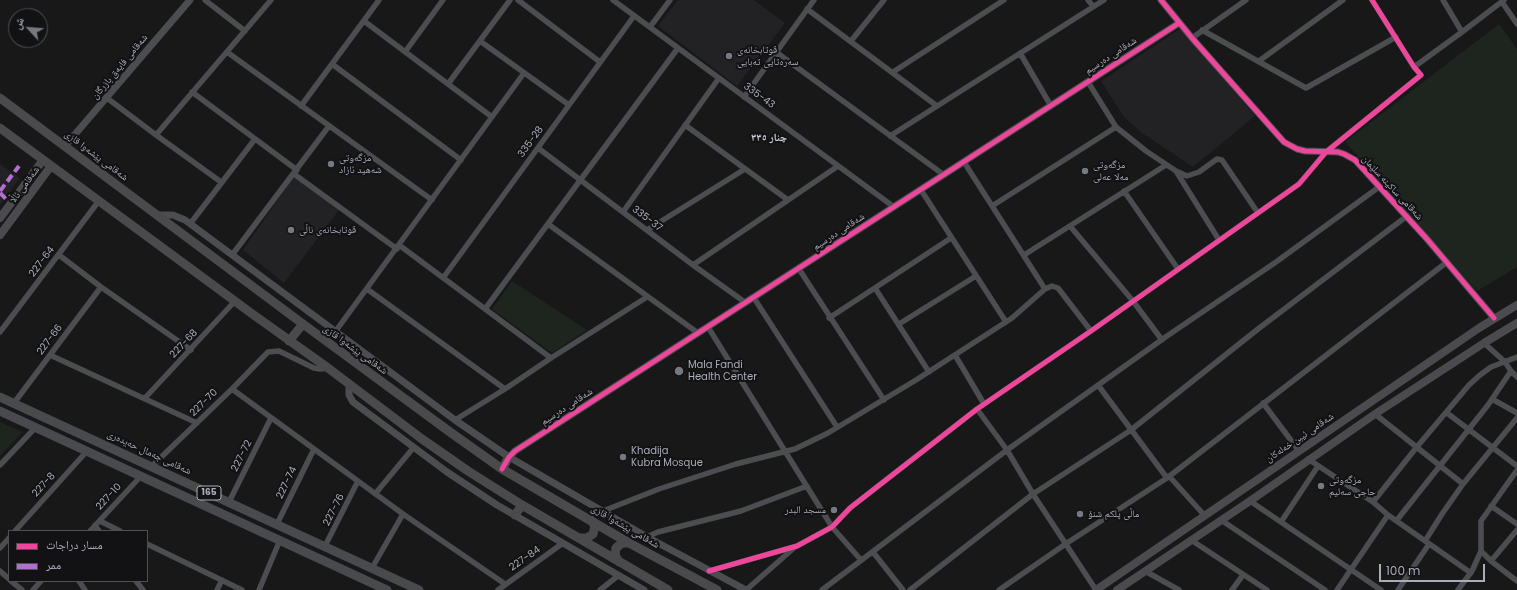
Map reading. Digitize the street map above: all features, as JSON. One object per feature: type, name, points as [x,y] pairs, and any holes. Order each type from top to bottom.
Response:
[{"type":"highway","name":"شەقامی پێشەوا قازی","points":[[0,98],[302,324],[502,469],[629,543],[717,590]]},
{"type":"highway","points":[[0,128],[98,202],[349,383],[436,448],[522,505],[668,590]]},
{"type":"highway","points":[[289,341],[302,324]]},
{"type":"highway","points":[[502,469],[509,457]]},
{"type":"highway","points":[[515,515],[522,505]]},
{"type":"highway","points":[[578,538],[586,539],[592,535],[595,526],[590,519]]},
{"type":"highway","points":[[619,562],[615,555],[616,548],[622,543],[629,543]]},
{"type":"main road","points":[[0,218],[43,160]]},
{"type":"main road","name":"شه‌قامی ئاڵا","points":[[0,235],[51,166]]},
{"type":"main road","name":"شەقامی ئیبن خەلەکان","points":[[1096,590],[1494,318],[1517,305]]},
{"type":"main road","points":[[1117,590],[1250,501],[1308,459],[1375,414],[1484,342],[1517,323]]},
{"type":"main road","name":"شەقامی جەمال حەیدەری","points":[[0,397],[419,590]]},
{"type":"main road","name":"165","points":[[0,411],[387,590]]},
{"type":"main road","points":[[1258,479],[1264,490]]},
{"type":"main road","points":[[246,525],[252,512]]},
{"type":"street","name":"شەقامی فایەق بازرگان","points":[[65,146],[190,0]]},
{"type":"street","points":[[204,0],[245,31]]},
{"type":"street","points":[[156,135],[271,0]]},
{"type":"street","points":[[301,106],[379,0]]},
{"type":"street","points":[[406,52],[443,0]]},
{"type":"street","points":[[448,84],[510,0]]},
{"type":"street","points":[[518,0],[600,62]]},
{"type":"street","name":"335-43","points":[[613,0],[894,207]]},
{"type":"street","points":[[650,27],[670,0]]},
{"type":"street","points":[[744,97],[814,0]]},
{"type":"street","points":[[851,42],[884,0]]},
{"type":"street","points":[[893,72],[1004,0]]},
{"type":"street","points":[[1088,0],[1093,6]]},
{"type":"street","points":[[890,136],[1104,0]]},
{"type":"street","name":"شەقامی ساکینە سلێمان","points":[[1161,0],[1179,23],[1284,142],[1297,149],[1338,152],[1355,160],[1407,216],[1494,318]]},
{"type":"street","points":[[1192,38],[1245,0]]},
{"type":"street","points":[[1258,61],[1343,0]]},
{"type":"street","points":[[157,215],[173,216],[190,224],[455,420],[509,457],[647,537],[746,590],[797,546],[832,527],[850,508],[977,409],[1091,331],[1299,184],[1326,152],[1421,75],[1414,67],[1372,0]]},
{"type":"street","points":[[1442,0],[1462,32]]},
{"type":"street","points":[[1414,67],[1503,1],[1517,24]]},
{"type":"street","points":[[808,9],[937,106]]},
{"type":"street","name":"335-28","points":[[443,278],[634,16]]},
{"type":"street","points":[[364,21],[492,117]]},
{"type":"street","name":"شەقامی دەرسیم","points":[[509,457],[515,451],[1179,23]]},
{"type":"street","points":[[1202,30],[1306,88],[1396,37]]},
{"type":"street","points":[[480,41],[569,105]]},
{"type":"street","points":[[485,309],[678,48]]},
{"type":"street","points":[[227,52],[432,200]]},
{"type":"street","points":[[776,52],[944,175]]},
{"type":"street","points":[[1020,53],[1050,106]]},
{"type":"street","points":[[332,64],[461,160]]},
{"type":"street","points":[[336,332],[524,72]]},
{"type":"street","points":[[623,212],[719,78]]},
{"type":"street","points":[[1088,82],[1116,127],[1176,172],[1187,176],[1199,172],[1218,159],[1222,160],[1258,213]]},
{"type":"street","points":[[192,92],[296,172],[551,358]]},
{"type":"street","points":[[107,98],[221,182]]},
{"type":"street","points":[[685,125],[788,200]]},
{"type":"street","points":[[232,255],[296,172],[329,126]]},
{"type":"street","points":[[992,206],[1116,127]]},
{"type":"street","points":[[190,224],[255,139]]},
{"type":"street","name":"335-37","points":[[538,148],[746,303]]},
{"type":"street","points":[[964,162],[1045,289]]},
{"type":"street","points":[[1024,255],[1166,165]]},
{"type":"street","points":[[693,265],[838,166]]},
{"type":"street","points":[[647,230],[745,169]]},
{"type":"street","points":[[1176,172],[1219,240]]},
{"type":"street","points":[[822,590],[1006,450],[1276,262],[1379,187]]},
{"type":"street","points":[[921,190],[1006,322]]},
{"type":"street","points":[[1124,191],[1178,269]]},
{"type":"street","name":"227-64","points":[[0,332],[98,202]]},
{"type":"street","points":[[910,590],[1033,494],[1131,430],[1258,329],[1407,216]]},
{"type":"street","points":[[548,224],[698,333]]},
{"type":"street","points":[[1070,226],[1133,301],[1162,340]]},
{"type":"street","points":[[830,318],[951,238]]},
{"type":"street","points":[[59,255],[191,350]]},
{"type":"street","points":[[999,590],[1067,543],[1168,477],[1447,262]]},
{"type":"street","points":[[798,269],[884,400]]},
{"type":"street","points":[[899,324],[976,276]]},
{"type":"street","points":[[603,511],[659,489],[736,464],[795,449],[838,427],[929,372],[1006,322],[1045,289],[1052,286],[1058,288],[1091,331]]},
{"type":"street","name":"227-66","points":[[14,403],[102,287]]},
{"type":"street","points":[[875,288],[929,372]]},
{"type":"street","points":[[367,289],[505,389]]},
{"type":"street","points":[[455,420],[648,297]]},
{"type":"street","points":[[754,298],[838,427]]},
{"type":"street","name":"227-68","points":[[145,398],[235,302]]},
{"type":"street","points":[[708,327],[832,527],[862,560]]},
{"type":"street","points":[[1484,342],[1505,362],[1517,377]]},
{"type":"street","name":"227-70","points":[[152,466],[268,352],[279,351],[314,368],[328,368]]},
{"type":"street","points":[[50,355],[197,423]]},
{"type":"street","points":[[955,355],[984,404]]},
{"type":"street","points":[[1373,502],[1469,385],[1491,367],[1517,357]]},
{"type":"street","points":[[1396,520],[1492,399],[1511,371]]},
{"type":"street","points":[[349,383],[349,395],[353,402],[473,490],[644,590]]},
{"type":"street","points":[[1098,385],[1168,477],[1205,516]]},
{"type":"street","points":[[232,389],[358,482],[505,584]]},
{"type":"street","points":[[1492,399],[1517,413]]},
{"type":"street","points":[[1263,403],[1300,450]]},
{"type":"street","points":[[977,409],[1006,450],[1096,590]]},
{"type":"street","points":[[1447,413],[1517,466]]},
{"type":"street","points":[[1375,414],[1463,484]]},
{"type":"street","name":"227-72","points":[[228,502],[271,418]]},
{"type":"street","points":[[1398,590],[1427,543],[1442,514],[1463,484],[1517,418]]},
{"type":"street","points":[[0,465],[35,428]]},
{"type":"street","points":[[375,494],[414,447]]},
{"type":"street","name":"227-74","points":[[277,524],[314,449]]},
{"type":"street","name":"227-8","points":[[16,530],[87,451]]},
{"type":"street","points":[[1308,459],[1373,502],[1388,515],[1471,573]]},
{"type":"street","points":[[1282,522],[1318,466]]},
{"type":"street","points":[[1459,590],[1471,573],[1481,551],[1481,521],[1517,470]]},
{"type":"street","name":"227-10","points":[[91,530],[141,476]]},
{"type":"street","name":"227-76","points":[[325,546],[358,482]]},
{"type":"street","points":[[647,537],[665,530],[741,511],[807,486]]},
{"type":"street","points":[[1250,501],[1381,590]]},
{"type":"street","points":[[1491,506],[1517,524]]},
{"type":"street","points":[[372,568],[403,514]]},
{"type":"street","points":[[1337,590],[1388,515]]},
{"type":"street","points":[[1220,520],[1325,590]]},
{"type":"street","points":[[97,523],[99,530]]},
{"type":"street","points":[[97,523],[117,530]]},
{"type":"street","points":[[1491,561],[1517,530]]},
{"type":"street","points":[[0,548],[8,539]]},
{"type":"street","points":[[259,590],[280,540]]},
{"type":"street","points":[[1191,540],[1268,590]]},
{"type":"street","points":[[148,544],[242,590]]},
{"type":"street","name":"227-84","points":[[498,590],[563,544]]},
{"type":"street","points":[[709,571],[797,546]]},
{"type":"street","points":[[1481,551],[1491,561],[1517,580]]},
{"type":"street","points":[[872,552],[903,590]]},
{"type":"street","points":[[0,571],[8,578]]},
{"type":"street","points":[[1145,571],[1179,590]]},
{"type":"street","points":[[602,590],[619,575]]},
{"type":"street","points":[[1232,590],[1243,575]]},
{"type":"street","points":[[217,590],[222,580]]},
{"type":"street","points":[[13,582],[22,590]]},
{"type":"street","points":[[79,582],[85,590]]},
{"type":"street","points":[[137,582],[143,590]]},
{"type":"shaded area","name":"قوتابخانەی سەرەتایی تەبایی","points":[[678,0],[754,0],[785,23],[737,86],[658,26]]},
{"type":"shaded area","points":[[1499,24],[1517,49],[1517,267],[1477,291],[1345,142]]},
{"type":"shaded area","points":[[1181,28],[1255,116],[1193,167],[1142,133],[1124,117],[1101,81]]},
{"type":"shaded area","points":[[0,164],[20,178],[0,205]]},
{"type":"shaded area","name":"قوتابخانەی ناڵی","points":[[295,175],[339,210],[284,283],[243,250]]},
{"type":"shaded area","points":[[512,281],[587,330],[552,353],[492,309]]},
{"type":"shaded area","points":[[0,422],[22,432],[0,456]]},
{"type":"marked path","points":[[0,191],[19,166]]},
{"type":"marked path","points":[[0,193],[7,200]]},
{"type":"cycle path","points":[[1161,0],[1192,38],[1284,142],[1297,149],[1305,151],[1338,152],[1355,160],[1427,239],[1494,318]]},
{"type":"cycle path","points":[[709,571],[797,546],[832,527],[850,508],[977,409],[1091,331],[1299,184],[1326,152],[1421,75],[1414,67],[1372,0]]},
{"type":"cycle path","points":[[502,469],[509,457],[515,451],[1179,23]]},
{"type":"place","name":"قوتابخانەی سەرەتایی تەبایی","points":[[729,56]]},
{"type":"place","name":"مزگەوتی شەهید ئازاد","points":[[331,164]]},
{"type":"place","name":"مزگەوتی مەلا عەلی","points":[[1085,171]]},
{"type":"place","name":"قوتابخانەی ناڵی","points":[[291,230]]},
{"type":"place","name":"Mala Fandi Health Center","points":[[679,371]]},
{"type":"place","name":"Khadija Kubra Mosque","points":[[623,457]]},
{"type":"place","name":"مزگەوتی حاجی سەلیم","points":[[1321,486]]},
{"type":"place","name":"مسجد البدر","points":[[834,510]]},
{"type":"place","name":"ماڵی پلکم شنۆ","points":[[1080,514]]},
{"type":"district","name":"چنار ٣٣٥","points":[[769,138]]}]
